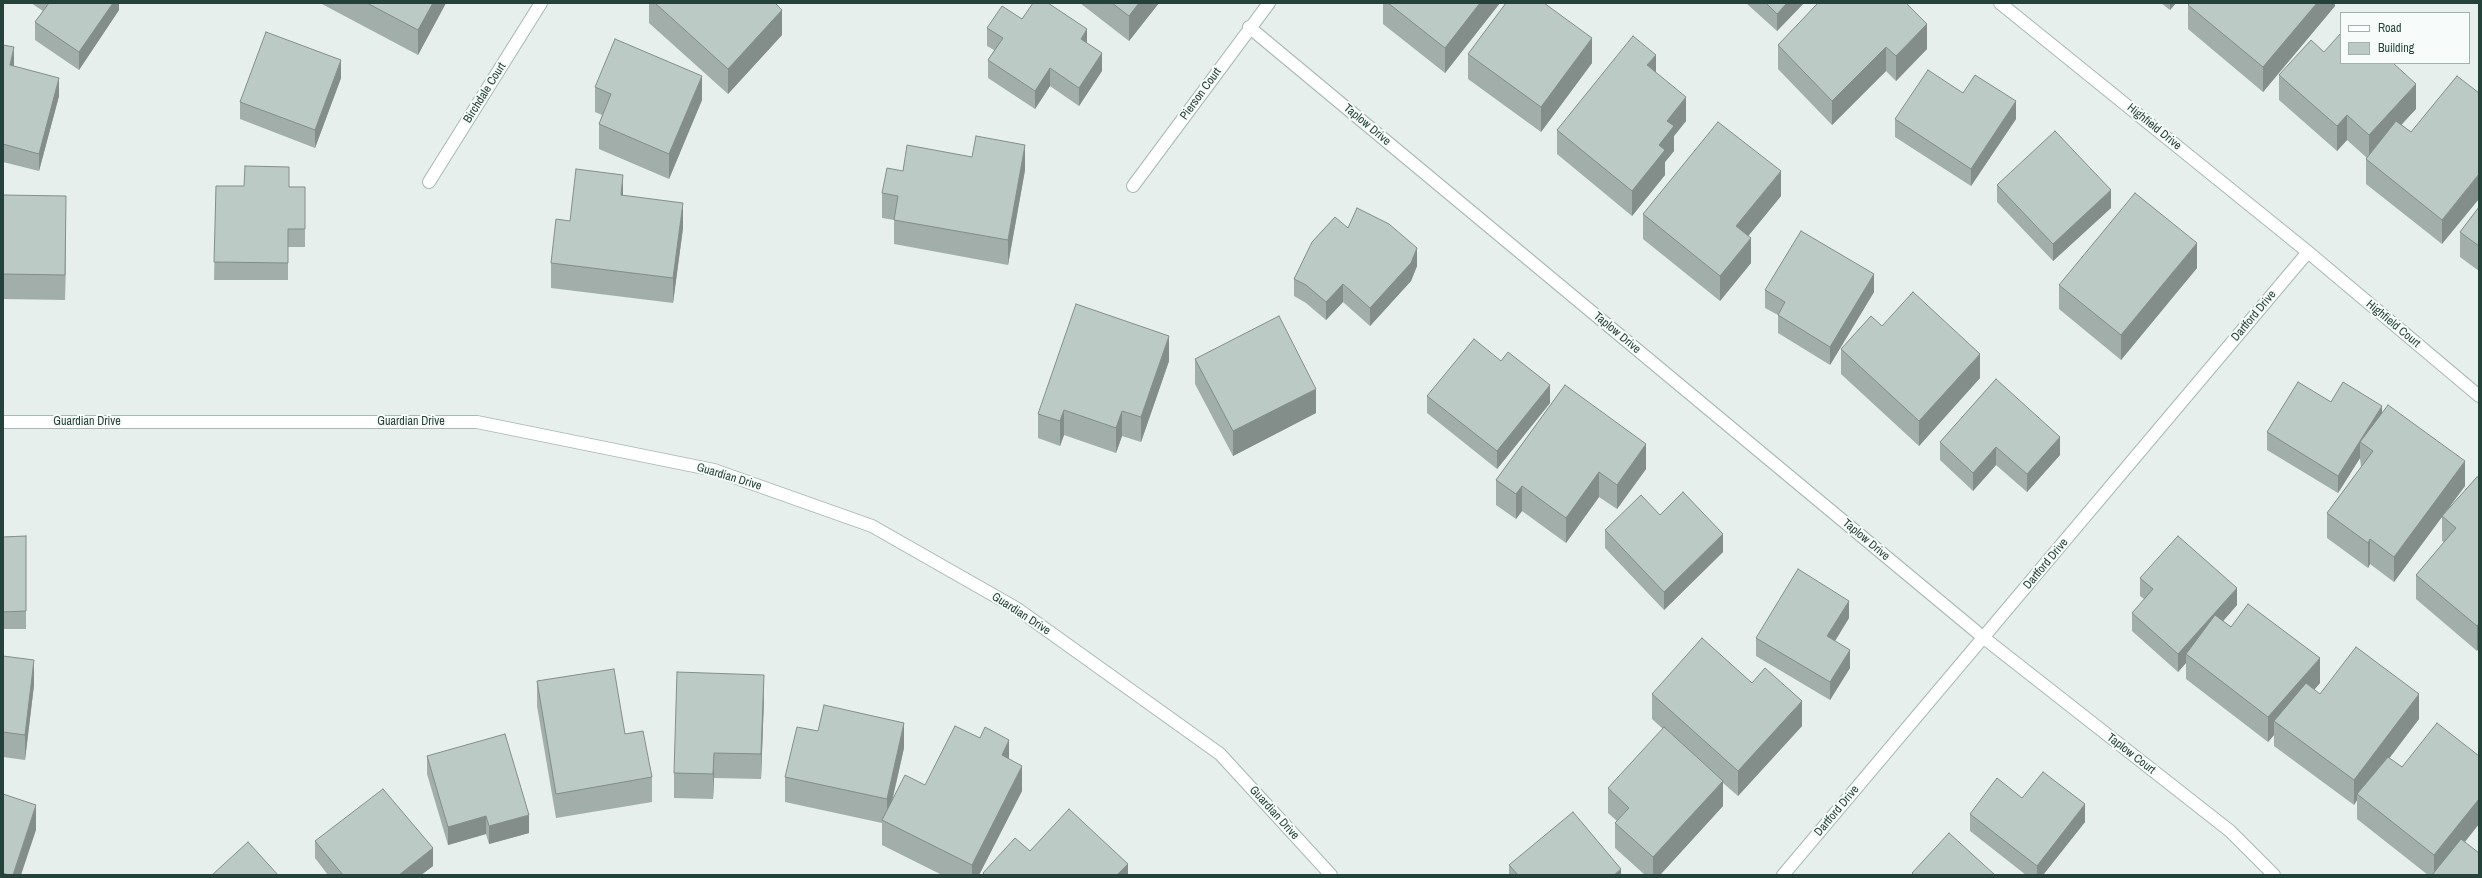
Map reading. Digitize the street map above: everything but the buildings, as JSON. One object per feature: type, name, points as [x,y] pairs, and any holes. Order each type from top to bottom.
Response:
[{"type":"street","name":"Birchdale Court","points":[[429,182],[541,3]]},
{"type":"street","name":"Pierson Court","points":[[1133,186],[1269,3]]},
{"type":"street","name":"Highfield Drive","points":[[2000,3],[2308,252]]},
{"type":"street","name":"Taplow Drive","points":[[1250,27],[1984,638]]},
{"type":"street","name":"Highfield Court","points":[[2308,252],[2479,396]]},
{"type":"street","name":"Dartford Drive","points":[[1783,875],[2308,252]]},
{"type":"street","name":"Guardian Drive","points":[[3,422],[477,422],[714,470],[872,526],[1016,608],[1220,754],[1330,875]]},
{"type":"street","name":"Taplow Court","points":[[1984,638],[2230,831],[2274,875]]}]
